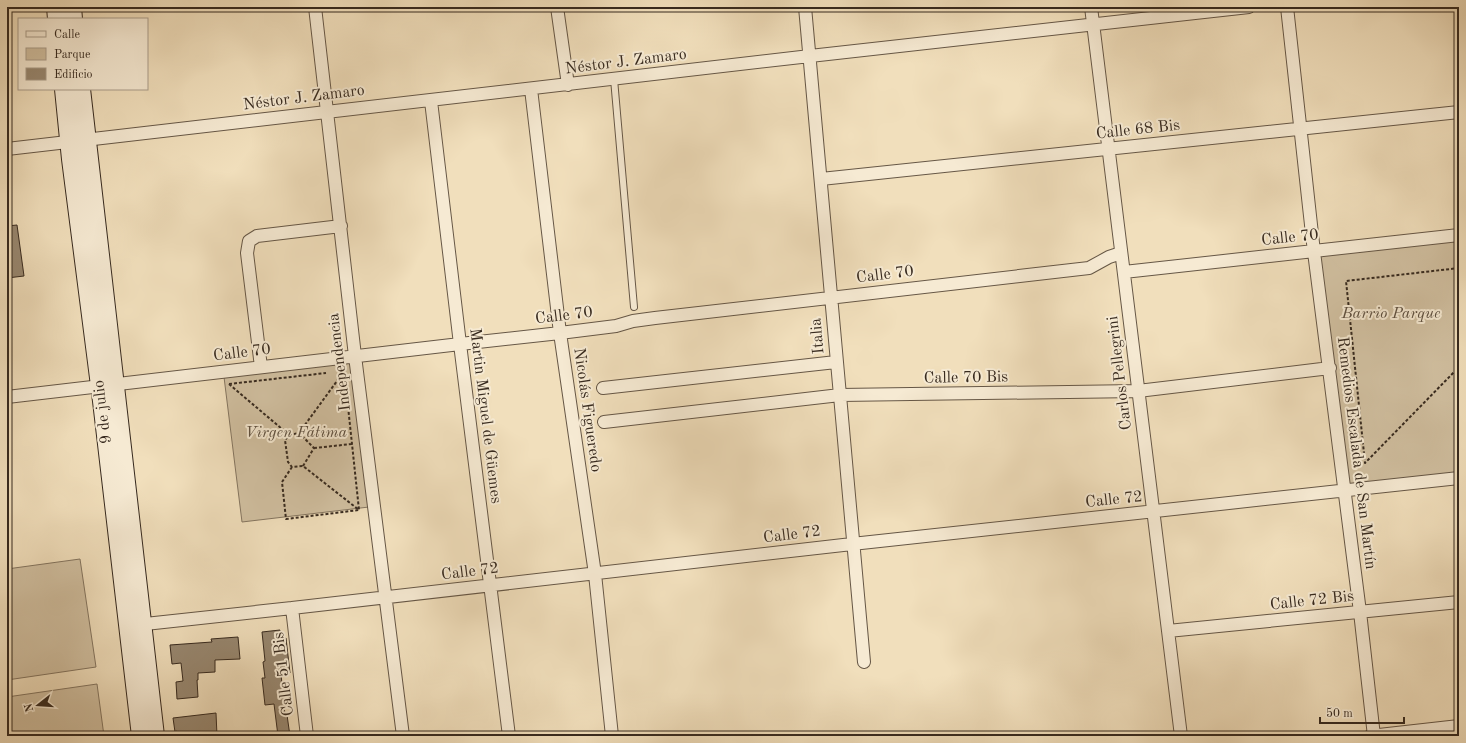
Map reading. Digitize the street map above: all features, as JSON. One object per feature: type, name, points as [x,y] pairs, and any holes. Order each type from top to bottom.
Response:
[{"type":"main road","points":[[56,7],[57,18]]},
{"type":"main road","points":[[72,7],[73,18]]},
{"type":"main road","name":"9 de julio","points":[[64,90],[78,141],[135,625],[155,736]]},
{"type":"main road","name":"9 de julio","points":[[78,141],[81,90]]},
{"type":"main road","name":"9 de julio","points":[[135,625],[141,736]]},
{"type":"street","name":"Independencia","points":[[315,7],[355,356],[403,736]]},
{"type":"street","points":[[557,7],[568,85]]},
{"type":"street","name":"Italia","points":[[805,7],[852,544],[864,662]]},
{"type":"street","name":"Carlos Pellegrini","points":[[1091,7],[1181,736]]},
{"type":"street","name":"Néstor J. Zamaro","points":[[7,149],[1249,7]]},
{"type":"street","name":"Remedios Escalada de San Martín","points":[[1287,7],[1314,252],[1330,368],[1374,736]]},
{"type":"street","name":"Nicolás Figueredo","points":[[531,89],[560,333],[595,574],[612,736]]},
{"type":"street","name":"Martin Miguel de Güemes","points":[[431,100],[509,736]]},
{"type":"street","name":"Calle 68 Bis","points":[[821,179],[1459,112]]},
{"type":"street","points":[[261,367],[247,253],[248,241],[257,236],[341,226]]},
{"type":"street","name":"Calle 70","points":[[1124,272],[1459,235]]},
{"type":"street","name":"Calle 70","points":[[7,397],[560,333],[616,326],[633,321],[655,318],[1089,268],[1109,257],[1121,253]]},
{"type":"street","points":[[602,388],[836,362]]},
{"type":"street","name":"Calle 70 Bis","points":[[604,422],[840,395],[1138,391],[1330,368]]},
{"type":"street","name":"Calle 72","points":[[135,625],[386,598],[852,544],[1459,478]]},
{"type":"street","name":"Calle 72 Bis","points":[[1168,631],[1459,602]]},
{"type":"street","name":"Calle 51 Bis","points":[[292,608],[307,736]]},
{"type":"street","points":[[1370,736],[1459,726]]},
{"type":"lane","points":[[614,79],[634,307]]},
{"type":"path","points":[[1459,268],[1346,281],[1365,463],[1459,367]]},
{"type":"path","points":[[337,371],[345,370]]},
{"type":"path","points":[[345,370],[345,378]]},
{"type":"path","points":[[292,467],[288,462],[285,440],[289,435],[299,433],[345,370]]},
{"type":"path","points":[[289,435],[229,384],[329,372]]},
{"type":"path","points":[[347,392],[359,510]]},
{"type":"path","points":[[299,433],[314,448]]},
{"type":"path","points":[[314,448],[352,444]]},
{"type":"path","points":[[303,466],[314,448]]},
{"type":"path","points":[[292,467],[303,466],[359,510]]},
{"type":"path","points":[[292,467],[282,482],[286,519],[359,510]]},
{"type":"green space","name":"Barrio Parque","points":[[1459,235],[1459,478],[1345,491],[1314,252]]},
{"type":"green space","name":"Virgen Fátima","points":[[352,360],[369,507],[242,522],[224,377]]},
{"type":"green space","points":[[80,559],[96,667],[7,680],[7,569]]},
{"type":"green space","points":[[97,684],[104,736],[7,736],[7,697]]},
{"type":"building","points":[[17,225],[24,276],[7,278],[7,226]]},
{"type":"building","points":[[280,630],[281,639],[286,638],[290,673],[281,674],[285,715],[287,715],[290,736],[278,736],[274,704],[265,705],[262,678],[265,678],[263,662],[265,661],[262,632]]},
{"type":"building","points":[[238,637],[240,659],[215,660],[215,672],[198,673],[198,697],[177,699],[176,682],[183,681],[181,663],[172,664],[170,645],[212,642],[211,639]]},
{"type":"building","points":[[216,713],[217,736],[178,736],[177,731],[175,732],[173,718]]}]
